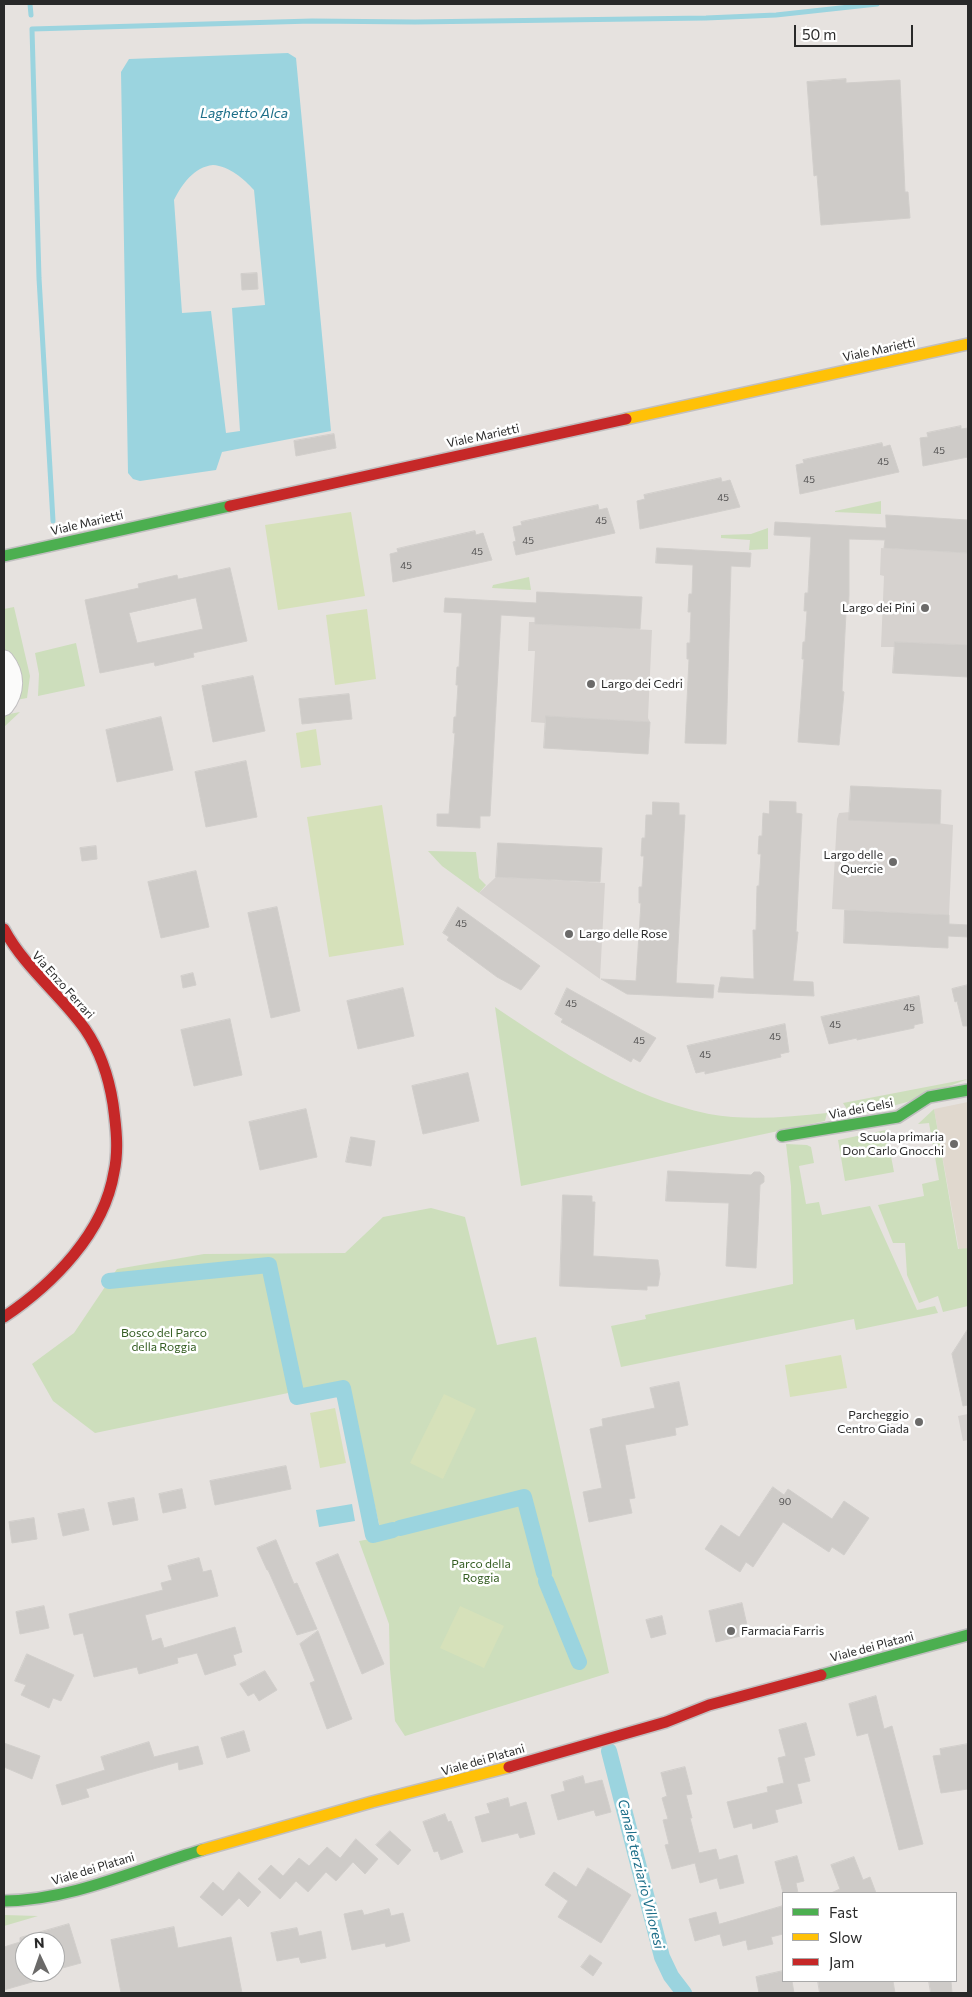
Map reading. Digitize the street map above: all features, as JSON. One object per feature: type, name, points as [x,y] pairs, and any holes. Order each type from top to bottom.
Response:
[{"type":"street","name":"Viale Marietti","points":[[4,556],[968,344]]},
{"type":"street","points":[[4,660],[12,675],[13,686],[11,696],[4,706]]},
{"type":"street","name":"Via Enzo Ferrari","points":[[4,929],[23,961],[84,1027],[93,1042],[108,1080],[116,1142],[114,1175],[110,1188],[89,1232],[54,1276],[16,1309],[4,1316]]},
{"type":"street","name":"Via dei Gelsi","points":[[782,1136],[898,1117],[929,1097],[968,1090]]},
{"type":"street","name":"Viale dei Platani","points":[[4,1900],[34,1900],[67,1893],[158,1863],[412,1790],[444,1785],[666,1722],[708,1705],[968,1635]]},
{"type":"shaded area","name":"Largo dei Pini","points":[[881,548],[968,553],[968,645],[895,642],[895,647],[881,647],[884,576],[880,575]]},
{"type":"shaded area","name":"Largo dei Cedri","points":[[529,622],[535,622],[535,624],[652,630],[648,718],[650,722],[546,716],[545,723],[531,722],[535,651],[528,651]]},
{"type":"shaded area","name":"Largo delle Quercie","points":[[850,812],[953,825],[949,915],[832,909],[837,819],[839,813]]},
{"type":"shaded area","name":"Largo delle Rose","points":[[496,877],[605,883],[600,979],[479,893]]},
{"type":"shaded area","name":"Scuola primaria Don Carlo Gnocchi","points":[[968,1102],[968,1248],[959,1250],[934,1109]]},
{"type":"shaded area","points":[[968,1414],[968,1440],[963,1441],[958,1416]]},
{"type":"green space","points":[[881,501],[881,514],[835,512],[835,511]]},
{"type":"green space","points":[[351,512],[365,596],[278,610],[265,525]]},
{"type":"green space","points":[[768,528],[768,549],[749,550],[750,540],[721,538],[721,535],[751,534]]},
{"type":"green space","points":[[529,577],[531,590],[492,588],[493,585]]},
{"type":"green space","points":[[14,607],[30,676],[27,698],[16,700],[4,652],[4,609]]},
{"type":"green space","points":[[367,609],[376,679],[335,685],[326,615]]},
{"type":"green space","points":[[76,643],[85,686],[38,696],[39,674],[35,653]]},
{"type":"green space","points":[[20,712],[4,727],[4,715]]},
{"type":"green space","points":[[316,729],[321,765],[301,768],[296,733]]},
{"type":"green space","points":[[382,805],[404,945],[329,957],[307,817]]},
{"type":"green space","points":[[428,851],[476,852],[479,878],[486,885],[479,893],[442,866]]},
{"type":"green space","points":[[495,1007],[571,1056],[623,1085],[679,1106],[709,1114],[753,1118],[827,1113],[825,1121],[521,1186]]},
{"type":"green space","points":[[968,1079],[907,1102],[852,1117],[843,1103]]},
{"type":"green space","points":[[934,1109],[958,1249],[968,1248],[968,1306],[943,1312],[938,1296],[919,1303],[907,1275],[905,1243],[893,1243],[878,1205],[924,1196],[922,1184],[939,1180],[929,1123],[918,1124]]},
{"type":"green space","points":[[886,1130],[894,1172],[845,1181],[838,1140]]},
{"type":"green space","points":[[786,1144],[807,1145],[811,1147],[814,1163],[799,1166],[806,1204],[819,1202],[822,1215],[870,1206],[917,1310],[935,1306],[938,1313],[856,1330],[854,1319],[621,1367],[611,1326],[646,1319],[645,1315],[793,1284],[791,1186]]},
{"type":"green space","points":[[431,1208],[465,1217],[497,1345],[536,1337],[609,1673],[405,1736],[395,1721],[390,1669],[389,1624],[359,1541],[382,1537],[346,1381],[95,1433],[53,1401],[32,1364],[74,1333],[117,1269],[204,1254],[345,1253],[383,1217]]},
{"type":"green space","points":[[841,1355],[847,1388],[790,1397],[785,1365]]},
{"type":"green space","points":[[444,1394],[476,1409],[443,1479],[410,1463]]},
{"type":"green space","points":[[335,1408],[346,1463],[320,1468],[310,1413]]},
{"type":"green space","points":[[460,1606],[504,1626],[484,1668],[440,1648]]},
{"type":"green space","points":[[4,1915],[38,1916],[4,1926]]},
{"type":"water","name":"Laghetto Alca","points":[[288,53],[296,58],[331,431],[222,452],[216,470],[140,481],[133,479],[128,473],[121,72],[129,59]],"holes":[[[206,166],[219,166],[236,174],[254,190],[265,305],[232,308],[240,431],[226,433],[211,311],[182,313],[174,200],[185,182],[194,173]]]},
{"type":"water","points":[[352,1504],[355,1521],[319,1527],[316,1510]]},
{"type":"building","points":[[846,79],[846,83],[900,80],[905,192],[908,192],[910,218],[821,225],[817,175],[814,176],[807,82]]},
{"type":"building","points":[[257,273],[258,289],[242,290],[241,274]]},
{"type":"building","points":[[961,426],[961,429],[968,428],[968,457],[923,466],[920,438],[928,437],[927,433]]},
{"type":"building","points":[[334,434],[336,448],[296,456],[294,441]]},
{"type":"building","points":[[882,443],[883,447],[890,445],[899,472],[800,494],[796,465],[804,463],[803,460]]},
{"type":"building","points":[[721,478],[722,482],[730,480],[740,507],[640,529],[637,501],[645,499],[644,495]]},
{"type":"building","points":[[598,505],[599,510],[607,508],[615,533],[516,555],[513,542],[516,541],[513,527],[522,525],[521,522]]},
{"type":"building","points":[[886,515],[968,520],[968,553],[884,548],[885,540],[849,539],[849,595],[848,613],[846,613],[842,691],[844,692],[839,745],[798,742],[804,659],[802,659],[803,642],[805,642],[807,611],[804,611],[805,593],[808,593],[811,537],[774,535],[775,522],[886,528]]},
{"type":"building","points":[[475,531],[476,535],[483,533],[492,560],[393,582],[390,554],[398,552],[397,549]]},
{"type":"building","points":[[657,548],[751,553],[750,567],[731,566],[726,744],[685,743],[689,659],[687,659],[687,643],[690,643],[691,612],[688,612],[689,594],[692,594],[693,565],[656,563]]},
{"type":"building","points":[[230,568],[247,641],[193,653],[194,657],[155,666],[154,662],[100,673],[85,600],[139,588],[138,584],[177,575],[178,579]],"holes":[[[196,598],[203,629],[137,643],[129,613]]]},
{"type":"building","points":[[537,592],[642,597],[640,629],[535,624],[535,617],[501,615],[490,816],[480,816],[480,828],[437,826],[437,814],[449,814],[455,733],[453,733],[454,717],[456,717],[458,685],[456,685],[457,667],[459,667],[462,613],[444,612],[445,598],[536,603]]},
{"type":"building","points":[[895,642],[968,645],[968,677],[893,673]]},
{"type":"building","points":[[253,676],[265,731],[213,742],[202,686]]},
{"type":"building","points":[[349,694],[352,719],[302,724],[299,699]]},
{"type":"building","points":[[546,716],[650,722],[648,754],[544,748]]},
{"type":"building","points":[[161,717],[173,770],[117,782],[106,730]]},
{"type":"building","points":[[246,761],[257,817],[206,827],[195,772]]},
{"type":"building","points":[[851,786],[941,790],[940,824],[849,820]]},
{"type":"building","points":[[770,801],[796,802],[796,813],[802,814],[796,932],[798,932],[793,981],[813,982],[814,996],[718,992],[721,977],[754,979],[753,930],[756,930],[757,886],[759,886],[761,854],[758,854],[759,836],[762,836],[763,813],[769,814]]},
{"type":"building","points":[[653,802],[679,803],[679,815],[685,815],[676,983],[714,985],[713,998],[627,994],[601,979],[636,981],[641,903],[639,903],[639,887],[642,887],[644,856],[641,856],[642,838],[645,838],[646,815],[652,815]]},
{"type":"building","points":[[498,843],[602,848],[600,882],[496,877]]},
{"type":"building","points":[[96,846],[97,859],[82,861],[80,848]]},
{"type":"building","points":[[196,871],[209,927],[161,938],[148,882]]},
{"type":"building","points":[[277,907],[300,1011],[271,1018],[248,913]]},
{"type":"building","points":[[458,907],[540,966],[521,990],[497,977],[447,940],[449,937],[443,933]]},
{"type":"building","points":[[845,910],[949,915],[949,924],[968,925],[968,937],[948,936],[948,948],[844,943]]},
{"type":"building","points":[[193,973],[196,985],[183,988],[181,976]]},
{"type":"building","points":[[968,985],[968,1026],[963,1026],[952,989]]},
{"type":"building","points":[[403,988],[414,1036],[358,1049],[347,1001]]},
{"type":"building","points":[[567,988],[656,1038],[640,1062],[633,1058],[631,1062],[561,1022],[563,1019],[555,1014]]},
{"type":"building","points":[[919,996],[923,1023],[914,1025],[914,1028],[829,1044],[821,1017]]},
{"type":"building","points":[[230,1019],[242,1075],[194,1086],[181,1030]]},
{"type":"building","points":[[785,1024],[789,1052],[780,1054],[781,1057],[705,1074],[705,1071],[696,1073],[687,1046]]},
{"type":"building","points":[[468,1073],[479,1121],[423,1134],[412,1086]]},
{"type":"building","points":[[306,1109],[317,1157],[260,1170],[249,1122]]},
{"type":"building","points":[[351,1137],[375,1141],[371,1166],[346,1162]]},
{"type":"building","points":[[668,1171],[751,1175],[754,1172],[760,1172],[764,1176],[764,1182],[760,1185],[756,1268],[726,1266],[729,1203],[666,1201]]},
{"type":"building","points":[[563,1195],[592,1196],[592,1202],[595,1202],[593,1256],[658,1260],[660,1274],[658,1286],[647,1286],[647,1290],[560,1286]]},
{"type":"building","points":[[968,1329],[968,1405],[963,1406],[952,1354]]},
{"type":"building","points":[[679,1382],[688,1425],[675,1428],[676,1435],[625,1445],[635,1498],[629,1499],[632,1513],[589,1522],[583,1492],[602,1488],[590,1429],[603,1426],[602,1419],[655,1408],[650,1388]]},
{"type":"building","points":[[286,1466],[291,1489],[215,1505],[210,1481]]},
{"type":"building","points":[[773,1487],[784,1495],[788,1489],[832,1519],[844,1501],[869,1518],[844,1555],[832,1547],[829,1552],[783,1522],[753,1567],[746,1562],[740,1572],[705,1549],[721,1525],[739,1537]]},
{"type":"building","points":[[182,1489],[186,1508],[163,1513],[159,1494]]},
{"type":"building","points":[[134,1498],[138,1520],[113,1525],[108,1503]]},
{"type":"building","points":[[84,1509],[89,1530],[63,1536],[58,1514]]},
{"type":"building","points":[[34,1518],[37,1539],[12,1543],[9,1522]]},
{"type":"building","points":[[276,1540],[294,1584],[297,1583],[317,1629],[297,1635],[267,1570],[257,1548]]},
{"type":"building","points":[[338,1554],[384,1664],[362,1674],[316,1563]]},
{"type":"building","points":[[199,1558],[203,1572],[211,1570],[218,1596],[145,1615],[152,1641],[161,1638],[164,1648],[235,1627],[242,1652],[233,1655],[236,1665],[205,1675],[197,1653],[177,1658],[178,1663],[139,1674],[137,1667],[94,1677],[83,1633],[74,1635],[69,1614],[163,1590],[161,1583],[172,1580],[168,1566]]},
{"type":"building","points":[[742,1603],[749,1634],[716,1642],[709,1611]]},
{"type":"building","points":[[44,1606],[49,1628],[20,1634],[16,1612]]},
{"type":"building","points":[[662,1616],[666,1634],[651,1638],[646,1620]]},
{"type":"building","points":[[318,1631],[352,1719],[327,1729],[310,1683],[315,1681],[300,1644]]},
{"type":"building","points":[[27,1654],[74,1675],[61,1701],[53,1698],[49,1708],[21,1695],[26,1685],[15,1681]]},
{"type":"building","points":[[265,1671],[277,1690],[259,1701],[254,1693],[248,1696],[240,1684]]},
{"type":"building","points":[[876,1696],[884,1729],[892,1726],[923,1844],[899,1850],[868,1733],[857,1736],[849,1704]]},
{"type":"building","points":[[806,1723],[815,1755],[804,1758],[810,1781],[797,1784],[802,1803],[775,1810],[778,1822],[753,1829],[752,1823],[734,1828],[727,1802],[768,1792],[767,1787],[784,1783],[778,1758],[786,1756],[779,1730]]},
{"type":"building","points":[[244,1731],[250,1751],[227,1758],[221,1738]]},
{"type":"building","points":[[149,1742],[154,1757],[198,1746],[203,1764],[179,1770],[178,1762],[139,1773],[86,1789],[89,1797],[62,1805],[56,1785],[105,1770],[101,1757]]},
{"type":"building","points":[[4,1743],[40,1756],[32,1779],[4,1767]]},
{"type":"building","points":[[968,1744],[968,1789],[941,1793],[933,1756],[941,1755],[940,1749]]},
{"type":"building","points":[[685,1767],[692,1794],[686,1795],[699,1853],[716,1849],[719,1860],[737,1855],[744,1883],[720,1889],[717,1878],[700,1883],[695,1863],[672,1869],[665,1845],[669,1844],[663,1820],[668,1819],[662,1798],[667,1796],[661,1773]]},
{"type":"building","points":[[583,1776],[585,1784],[602,1780],[611,1812],[596,1816],[594,1810],[558,1820],[551,1795],[565,1791],[563,1782]]},
{"type":"building","points":[[508,1798],[510,1807],[526,1802],[535,1834],[520,1838],[518,1833],[482,1842],[475,1817],[490,1813],[487,1804]]},
{"type":"building","points":[[445,1814],[448,1822],[451,1821],[463,1852],[441,1860],[438,1851],[434,1852],[423,1822]]},
{"type":"building","points":[[390,1831],[411,1850],[398,1865],[376,1845]]},
{"type":"building","points":[[356,1839],[378,1859],[365,1874],[353,1862],[336,1881],[326,1872],[308,1892],[296,1881],[280,1899],[258,1879],[271,1865],[283,1876],[299,1858],[309,1866],[327,1847],[340,1858]]},
{"type":"building","points":[[797,1856],[804,1881],[796,1883],[798,1892],[783,1892],[775,1862]]},
{"type":"building","points":[[854,1857],[863,1880],[870,1877],[876,1892],[833,1892],[840,1889],[831,1865]]},
{"type":"building","points":[[588,1868],[631,1895],[601,1943],[558,1917],[568,1901],[545,1885],[554,1872],[576,1887]]},
{"type":"building","points":[[239,1872],[261,1892],[248,1907],[239,1898],[222,1916],[200,1897],[213,1882],[223,1891]]},
{"type":"building","points":[[782,1906],[782,1934],[771,1937],[773,1944],[748,1950],[746,1940],[723,1946],[720,1934],[695,1941],[689,1919],[716,1912],[719,1924]]},
{"type":"building","points":[[389,1909],[391,1916],[403,1913],[410,1941],[386,1947],[385,1943],[352,1950],[344,1914],[362,1910],[364,1915]]},
{"type":"building","points":[[69,1924],[81,1963],[65,1967],[65,1932],[41,1932]]},
{"type":"building","points":[[174,1927],[178,1948],[231,1937],[242,1993],[121,1993],[111,1940]]},
{"type":"building","points":[[297,1928],[299,1936],[321,1931],[326,1958],[301,1963],[299,1957],[277,1961],[271,1933]]},
{"type":"building","points":[[15,1944],[15,1982],[32,1982],[4,1990],[4,1947]]},
{"type":"building","points":[[590,1955],[602,1963],[593,1976],[581,1967]]},
{"type":"building","points":[[782,1971],[782,1982],[792,1982],[794,1993],[759,1993],[756,1977]]},
{"type":"building","points":[[818,1982],[893,1982],[895,1993],[820,1993]]},
{"type":"building","points":[[929,1982],[951,1982],[952,1993],[931,1993]]},
{"type":"waterway","points":[[30,4],[31,15]]},
{"type":"waterway","points":[[53,521],[39,278],[32,29],[312,21],[415,22],[706,18],[776,15],[877,4]]},
{"type":"waterway","name":"Canale terziario Villoresi","points":[[109,1281],[269,1265],[297,1397],[343,1388],[373,1535],[393,1530]]},
{"type":"waterway","name":"Canale terziario Villoresi","points":[[400,1528],[524,1497],[544,1573]]},
{"type":"waterway","name":"Canale terziario Villoresi","points":[[546,1581],[579,1662]]},
{"type":"waterway","name":"Canale terziario Villoresi","points":[[609,1751],[662,1957],[671,1976],[684,1993]]},
{"type":"traffic: fast","points":[[4,556],[230,506]]},
{"type":"traffic: fast","points":[[782,1136],[898,1117],[929,1097],[968,1090]]},
{"type":"traffic: fast","points":[[821,1675],[968,1635]]},
{"type":"traffic: fast","points":[[4,1901],[30,1899],[80,1889],[202,1850]]},
{"type":"traffic: slow","points":[[626,419],[968,344]]},
{"type":"traffic: slow","points":[[202,1850],[372,1802],[509,1767]]},
{"type":"traffic: jam","points":[[230,506],[626,419]]},
{"type":"traffic: jam","points":[[4,929],[32,969],[75,1016],[95,1046],[103,1065],[111,1094],[117,1147],[116,1164],[108,1194],[88,1236],[58,1273],[4,1317]]},
{"type":"traffic: jam","points":[[509,1767],[666,1722],[709,1705],[821,1675]]},
{"type":"place","name":"Largo dei Pini","points":[[925,608]]},
{"type":"place","name":"Largo dei Cedri","points":[[591,684]]},
{"type":"place","name":"Largo delle Quercie","points":[[893,862]]},
{"type":"place","name":"Largo delle Rose","points":[[569,934]]},
{"type":"place","name":"Scuola primaria Don Carlo Gnocchi","points":[[954,1144]]},
{"type":"place","name":"Parcheggio Centro Giada","points":[[919,1422]]},
{"type":"place","name":"Farmacia Farris","points":[[731,1631]]},
{"type":"park label","name":"Bosco del Parco della Roggia","points":[[164,1340]]},
{"type":"park label","name":"Parco della Roggia","points":[[481,1571]]}]
